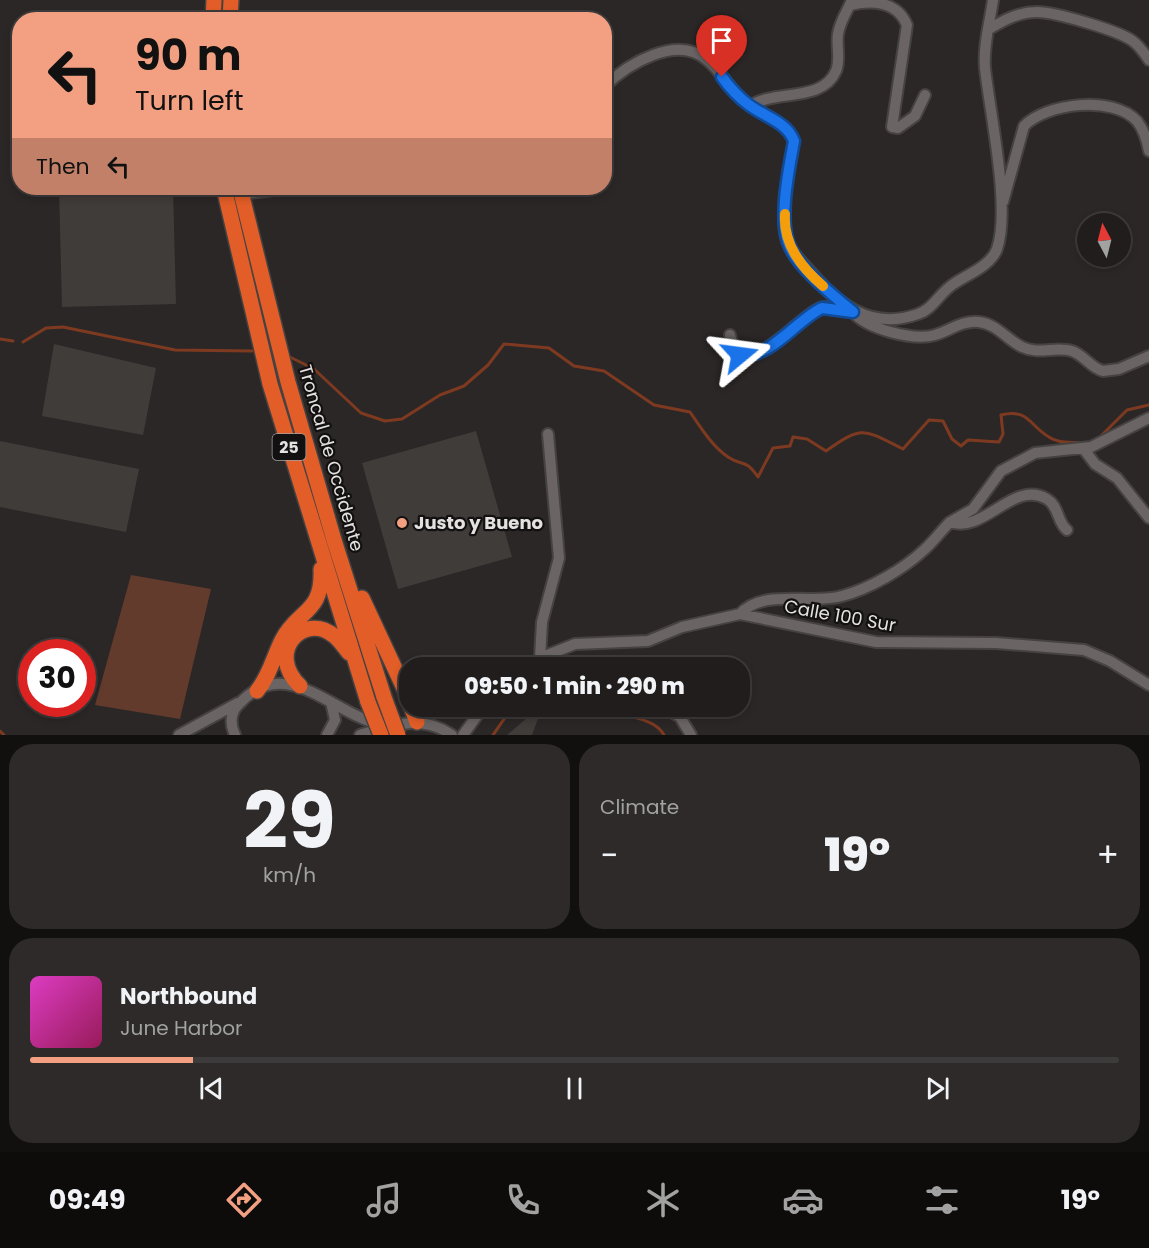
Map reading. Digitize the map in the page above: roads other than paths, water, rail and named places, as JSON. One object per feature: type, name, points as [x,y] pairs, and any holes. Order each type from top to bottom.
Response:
[{"type":"highway","name":"Troncal de Occidente","points":[[226,195],[270,384],[317,542],[353,659],[369,702],[391,733]]},
{"type":"highway","name":"Troncal de Occidente","points":[[242,195],[288,382],[384,697],[391,733]]},
{"type":"highway","points":[[316,476],[367,612],[399,678]]},
{"type":"highway","points":[[257,691],[271,671],[283,639],[316,602],[322,582],[317,542]]},
{"type":"highway","points":[[300,686],[290,676],[285,660],[289,644],[303,631],[318,629],[334,635],[353,659]]},
{"type":"highway","points":[[415,717],[417,722]]},
{"type":"street","points":[[993,0],[985,65],[1002,208]]},
{"type":"street","points":[[750,106],[761,98],[815,90],[828,82],[838,63],[838,37],[845,11],[851,2],[868,1],[888,5],[902,14],[907,25],[892,127],[898,128],[915,116],[925,95]]},
{"type":"street","points":[[989,29],[1010,17],[1038,12],[1089,24],[1127,37],[1137,44],[1149,60]]},
{"type":"street","points":[[612,79],[621,71],[664,52],[689,50],[707,60],[736,95],[769,119],[782,124],[794,141],[785,222],[792,250],[819,283],[858,319],[872,327],[926,337],[967,322],[983,322],[996,327],[1029,350],[1067,350],[1083,356],[1103,371],[1113,370],[1149,356]]},
{"type":"street","points":[[730,335],[733,348],[740,355],[749,356],[763,351],[822,308],[853,312],[880,319],[919,314],[933,306],[946,289],[994,257],[998,247],[1002,208],[1020,137],[1024,126],[1031,118],[1074,105],[1107,106],[1136,120],[1146,136],[1149,151]]},
{"type":"street","points":[[740,614],[747,606],[759,602],[826,600],[860,590],[912,561],[950,522],[973,509],[1001,471],[1035,453],[1091,447],[1149,418]]},
{"type":"street","points":[[533,657],[559,558],[548,434]]},
{"type":"street","points":[[1083,448],[1095,464],[1117,477],[1149,518]]},
{"type":"street","points":[[950,522],[974,522],[1016,499],[1033,495],[1045,497],[1053,504],[1067,530]]},
{"type":"street","name":"Calle 100 Sur","points":[[546,657],[575,644],[648,640],[682,627],[740,614],[876,642],[996,643],[1084,650],[1110,661],[1149,685]]},
{"type":"street","points":[[179,735],[257,691],[278,685],[300,686],[391,733]]},
{"type":"street","points":[[235,735],[232,716],[241,702]]},
{"type":"street","points":[[327,735],[335,720],[331,702]]},
{"type":"street","points":[[463,735],[476,717]]},
{"type":"street","points":[[680,717],[691,735]]},
{"type":"street","points":[[360,735],[391,733],[417,722],[432,725],[452,735]]},
{"type":"waterway","points":[[23,342],[46,328],[63,327],[175,350],[252,351]]},
{"type":"waterway","points":[[0,339],[13,341]]},
{"type":"waterway","points":[[288,356],[314,369],[361,413],[385,421],[402,419],[440,395],[464,386],[488,365],[504,344],[549,348],[574,366],[604,371],[654,405],[690,412],[717,448],[733,460],[747,465],[758,477],[773,448],[790,446],[793,437],[807,439],[826,451],[848,437],[863,433],[879,437],[903,449],[929,420],[943,421],[952,439],[961,446],[968,440],[999,442],[1003,434],[1001,415],[1010,413],[1028,419],[1053,439],[1062,442],[1086,443]]},
{"type":"waterway","points":[[1100,437],[1127,410],[1149,405]]},
{"type":"waterway","points":[[493,735],[505,717]]},
{"type":"waterway","points":[[634,717],[653,724],[664,735]]},
{"type":"waterway","points":[[0,731],[4,735]]},
{"type":"place","name":"Justo y Bueno","points":[[402,523]]}]
